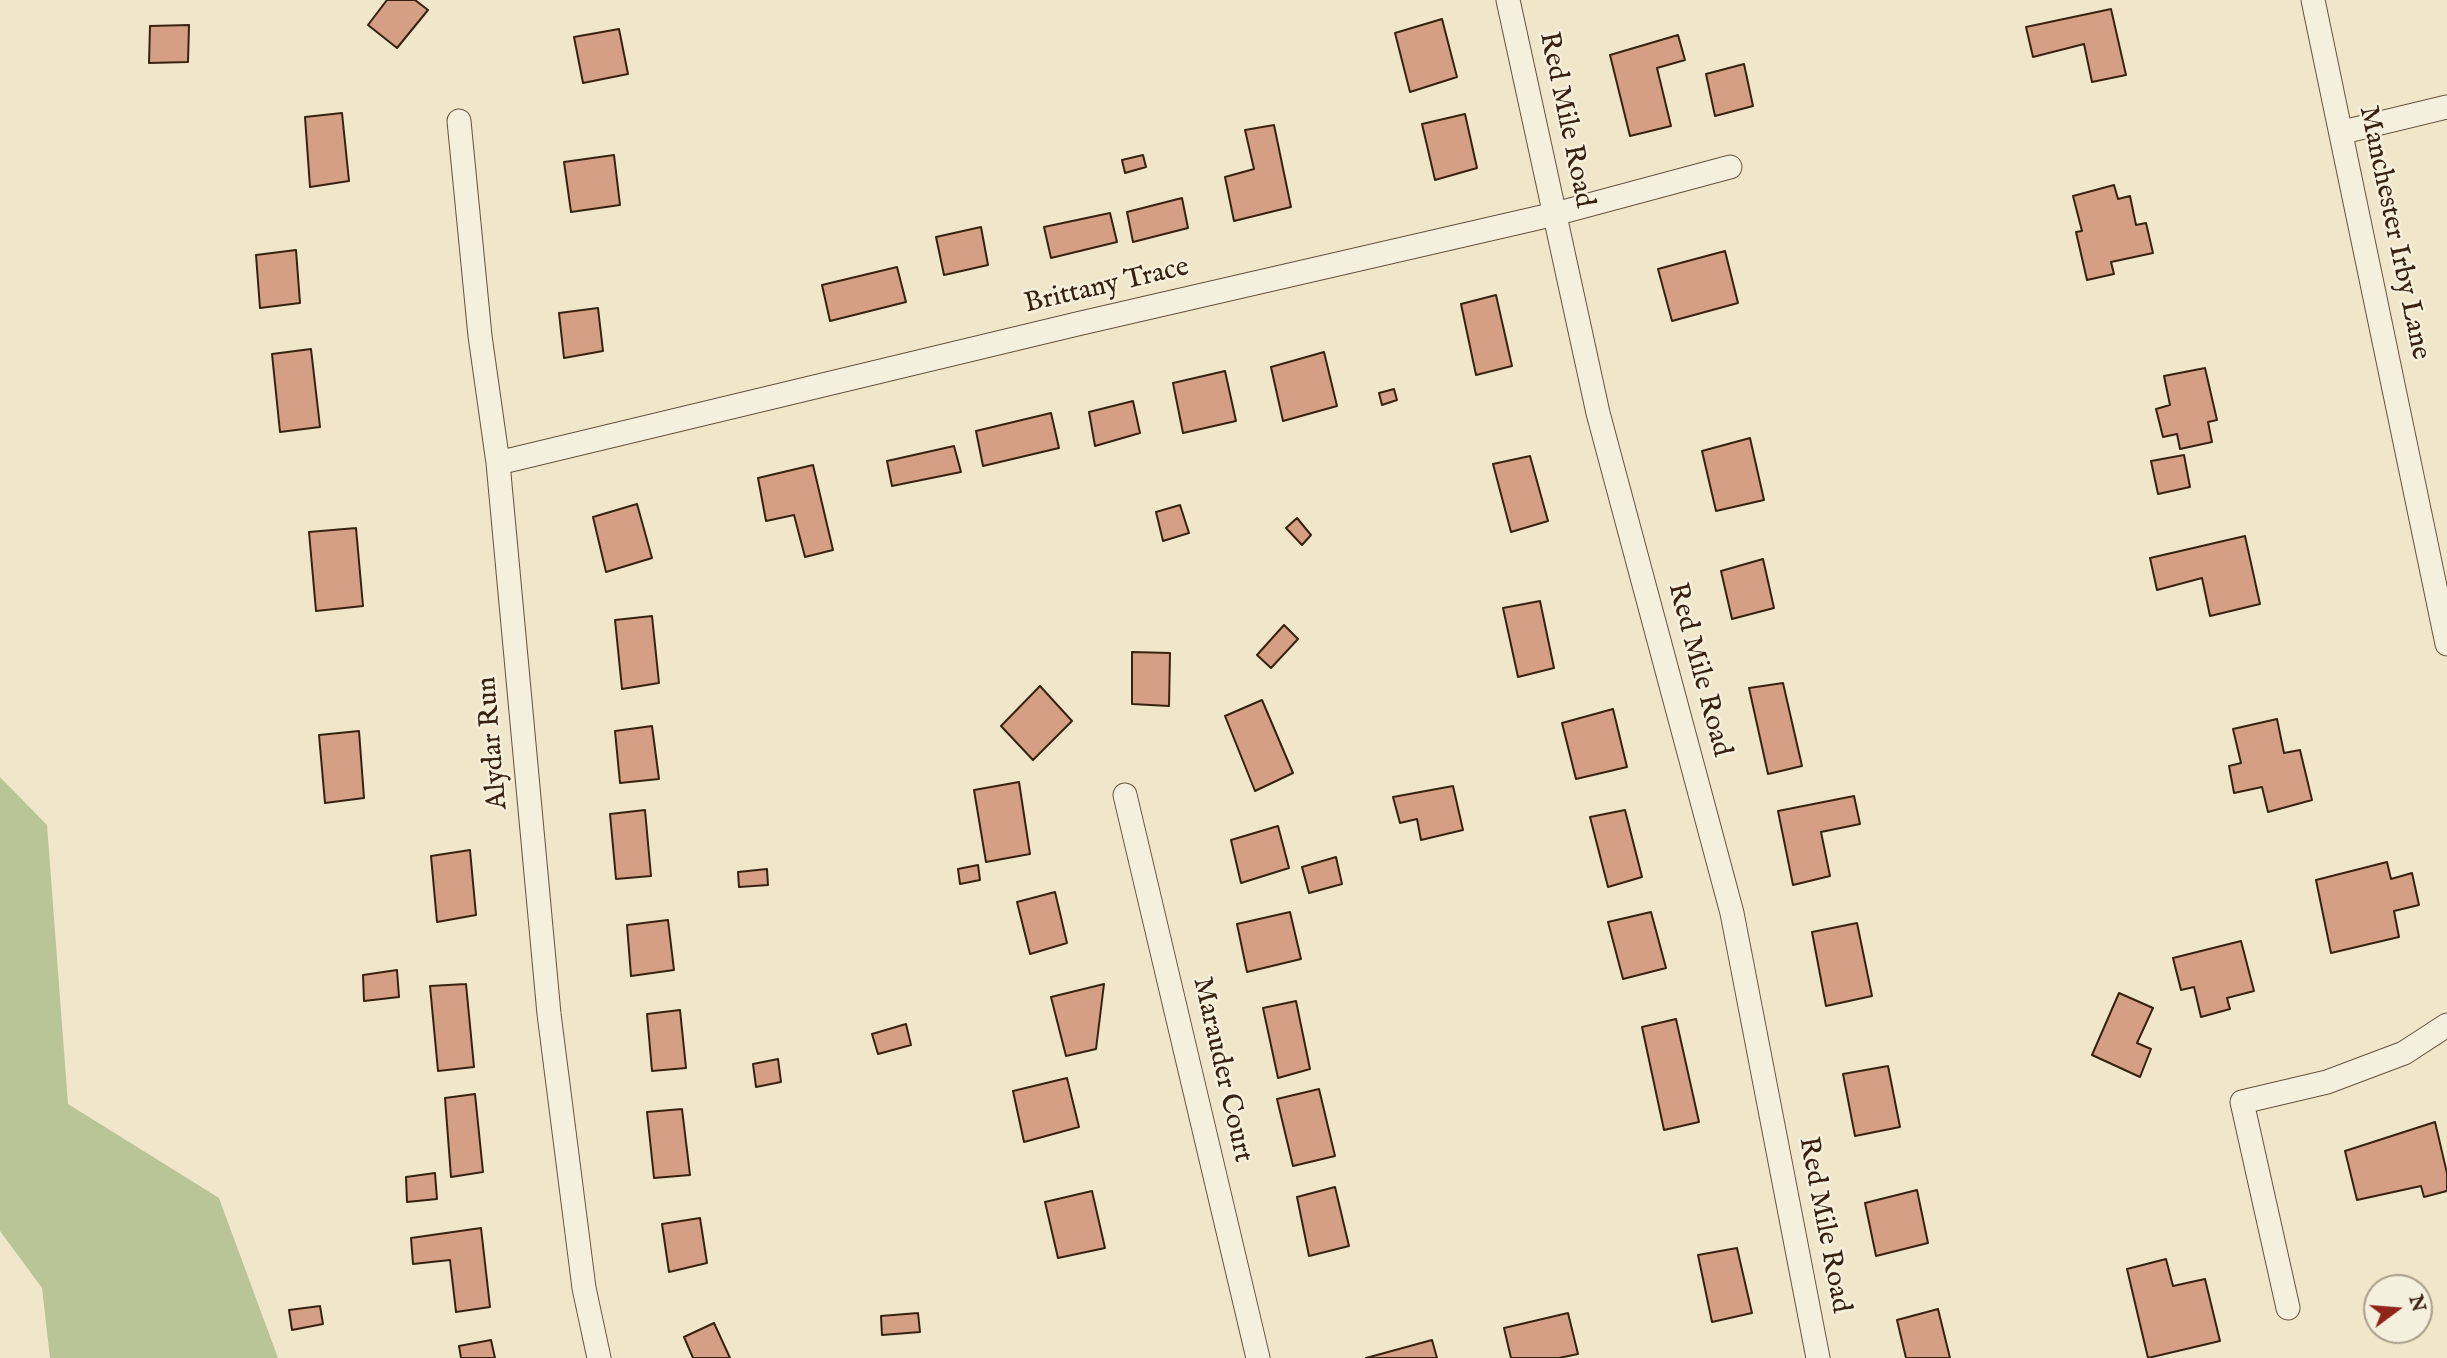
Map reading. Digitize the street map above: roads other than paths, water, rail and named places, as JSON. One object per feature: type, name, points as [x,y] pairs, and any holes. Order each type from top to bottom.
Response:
[{"type":"street","name":"Red Mile Road","points":[[1508,0],[1598,413],[1732,913],[1818,1358]]},
{"type":"street","name":"Manchester Irby Lane","points":[[2313,0],[2343,132],[2447,643]]},
{"type":"street","points":[[2343,132],[2447,107]]},
{"type":"street","name":"Alydar Run","points":[[459,121],[480,336],[498,463],[550,1014],[584,1288],[599,1358]]},
{"type":"street","name":"Brittany Trace","points":[[498,463],[1077,324],[1555,214],[1730,167]]},
{"type":"street","name":"Marauder Court","points":[[1125,795],[1258,1358]]},
{"type":"street","points":[[2288,1308],[2242,1102],[2328,1082],[2404,1053],[2447,1025]]}]
